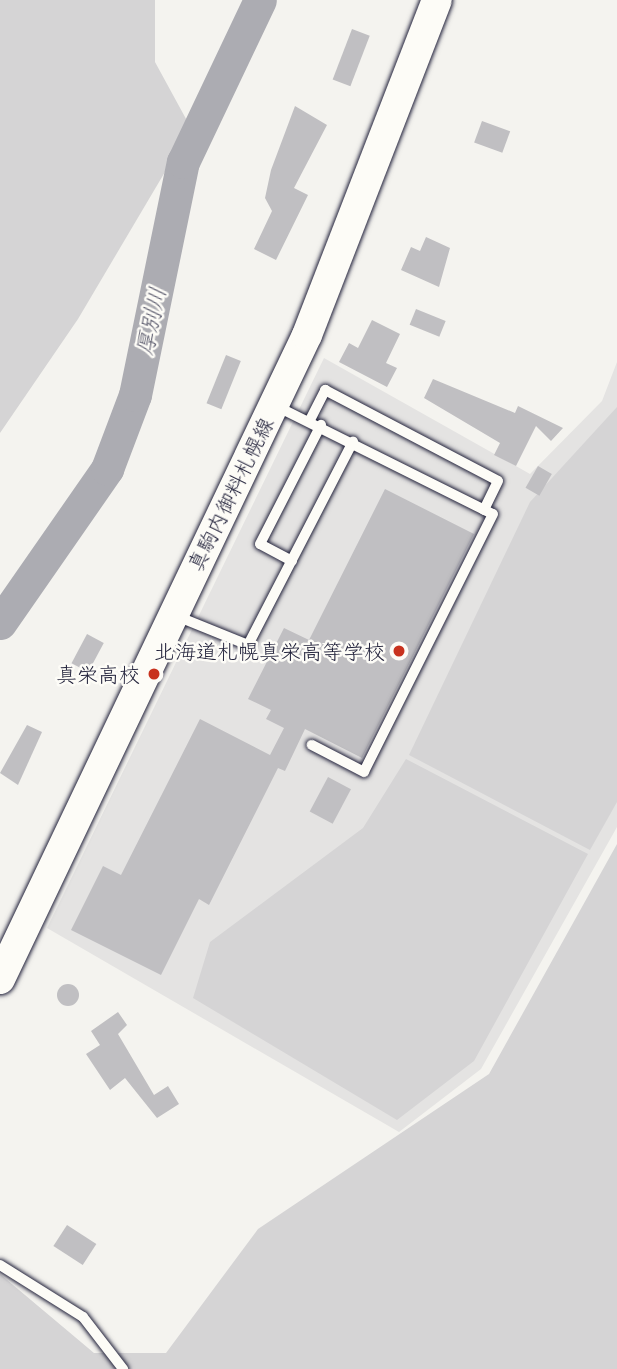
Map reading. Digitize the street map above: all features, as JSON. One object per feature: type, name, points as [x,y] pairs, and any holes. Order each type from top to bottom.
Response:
[{"type":"main road","name":"真駒内御料札幌線","points":[[0,930],[283,341],[419,0]]},
{"type":"main road","name":"真駒内御料札幌線","points":[[0,979],[307,335],[437,0]]},
{"type":"lane","points":[[310,420],[325,390],[498,481],[484,510]]},
{"type":"lane","points":[[274,405],[321,425],[494,514],[364,772],[312,745]]},
{"type":"lane","points":[[292,561],[260,544],[321,425]]},
{"type":"lane","points":[[172,614],[248,645],[353,442]]},
{"type":"lane","points":[[0,1265],[83,1317],[123,1369]]},
{"type":"shaded area","points":[[0,0],[155,0],[155,62],[191,128],[78,319],[0,433]]},
{"type":"shaded area","name":"北海道札幌真栄高等学校","points":[[324,358],[530,474],[602,401],[617,362],[617,827],[481,1069],[399,1132],[47,928]]},
{"type":"shaded area","points":[[617,407],[617,802],[590,850],[409,755],[530,502]]},
{"type":"shaded area","points":[[406,759],[588,854],[474,1061],[397,1120],[193,998],[210,942],[363,828]]},
{"type":"shaded area","points":[[617,844],[617,1369],[0,1369],[0,1274],[94,1353],[166,1353],[258,1229],[489,1074]]},
{"type":"building","points":[[352,29],[370,36],[350,86],[333,79]]},
{"type":"building","points":[[295,106],[327,125],[294,188],[308,195],[276,260],[254,249],[272,211],[265,198],[271,170]]},
{"type":"building","points":[[482,121],[510,131],[502,153],[474,143]]},
{"type":"building","points":[[426,237],[450,248],[439,287],[401,270],[411,247],[420,251]]},
{"type":"building","points":[[416,309],[446,321],[439,337],[410,325]]},
{"type":"building","points":[[372,320],[400,334],[386,363],[397,368],[387,387],[339,362],[349,343],[358,348]]},
{"type":"building","points":[[226,355],[241,361],[221,409],[207,403]]},
{"type":"building","points":[[433,379],[515,413],[518,406],[563,428],[551,441],[536,426],[516,466],[494,455],[500,443],[424,398]]},
{"type":"building","points":[[538,466],[552,474],[539,496],[526,488]]},
{"type":"building","points":[[385,489],[474,534],[362,758],[305,729],[285,771],[278,768],[209,905],[199,899],[161,975],[71,930],[103,866],[121,875],[200,719],[270,755],[284,728],[266,719],[271,710],[248,699],[284,628],[309,640]]},
{"type":"building","points":[[87,634],[104,643],[88,672],[72,663]]},
{"type":"building","points":[[27,725],[42,732],[18,785],[0,773]]},
{"type":"building","points":[[328,777],[351,789],[333,824],[310,811]]},
{"type":"building","points":[[64,984],[72,984],[79,991],[79,999],[72,1006],[64,1006],[57,999],[57,991]]},
{"type":"building","points":[[118,1012],[127,1025],[118,1034],[154,1095],[168,1086],[179,1104],[157,1118],[125,1078],[110,1090],[86,1054],[100,1045],[91,1031]]},
{"type":"building","points":[[67,1225],[96,1244],[83,1265],[53,1246]]},
{"type":"waterway","name":"厚別川","points":[[0,623],[107,469],[135,395],[183,162],[260,0]]},
{"type":"place","name":"北海道札幌真栄高等学校","points":[[399,651]]},
{"type":"place","name":"真栄高校","points":[[154,674]]}]
